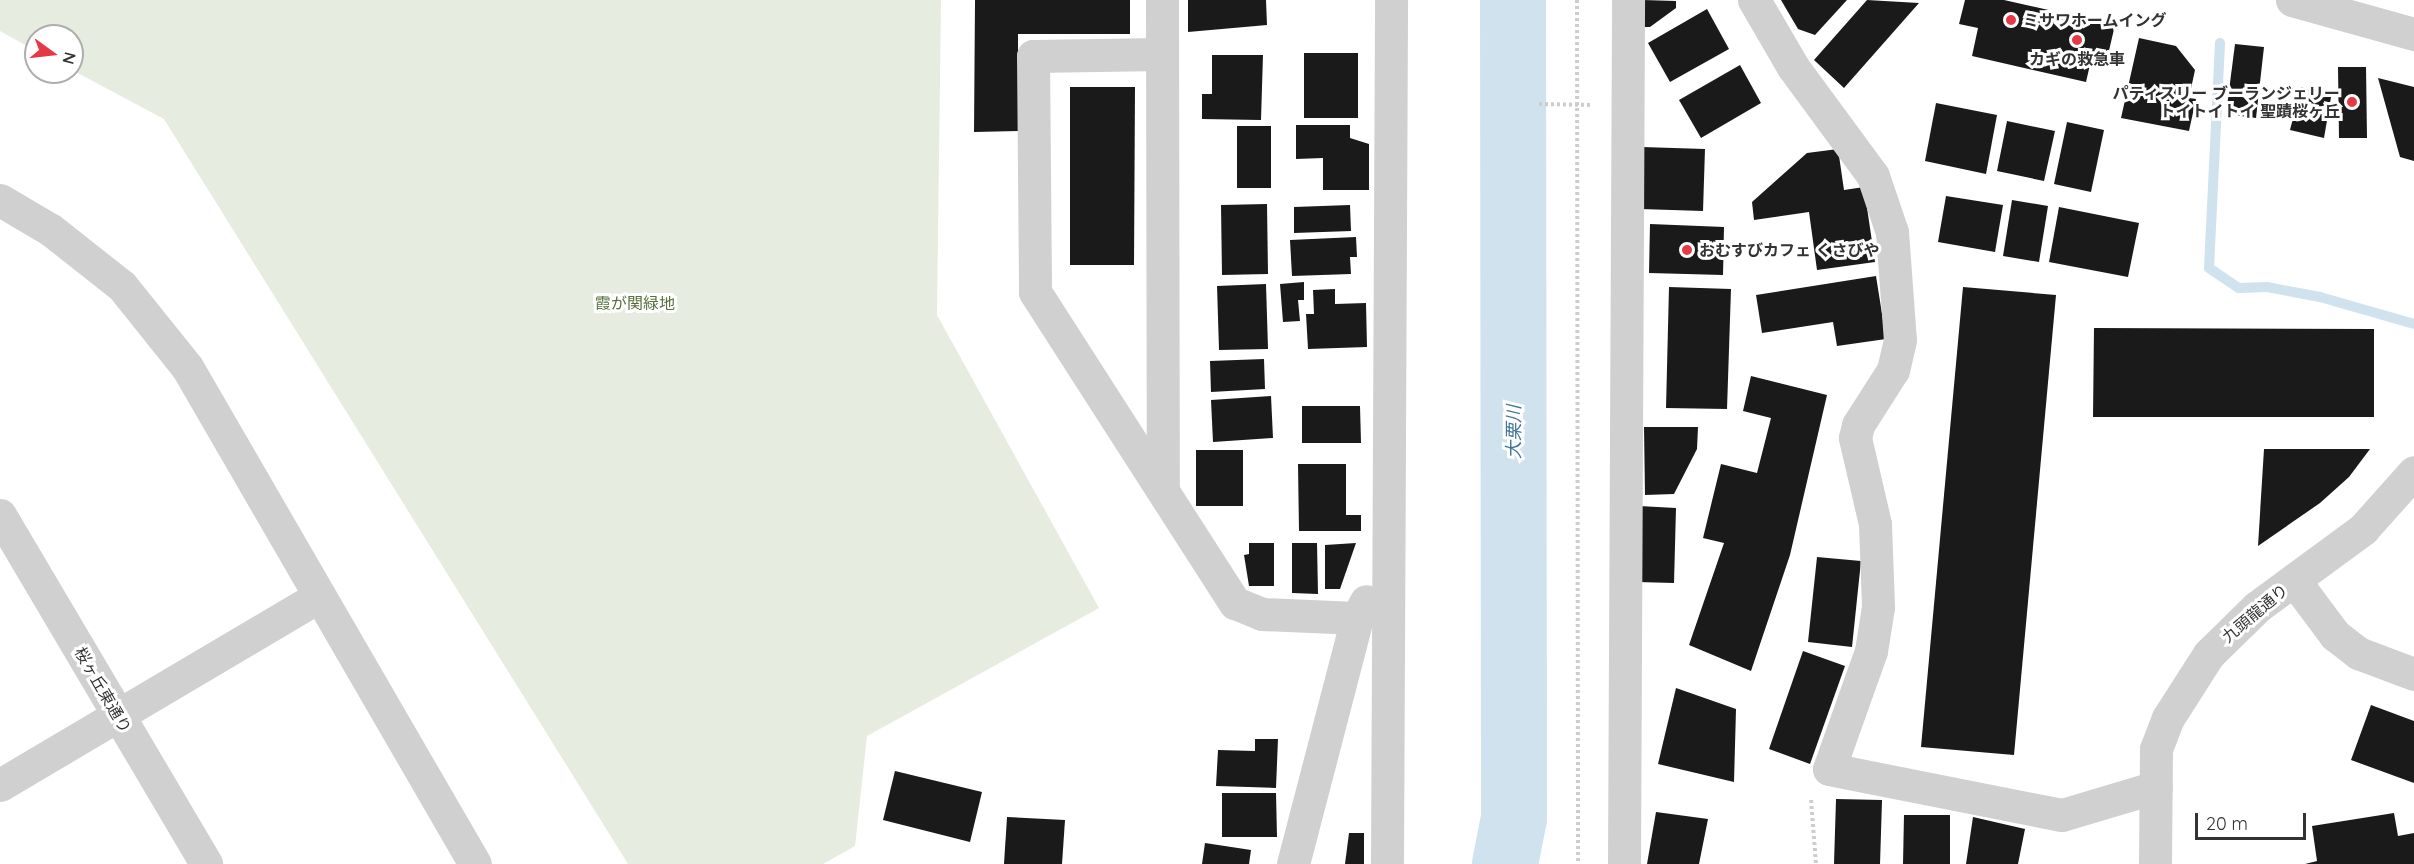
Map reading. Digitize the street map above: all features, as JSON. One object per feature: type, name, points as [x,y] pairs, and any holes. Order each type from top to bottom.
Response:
[{"type":"street","points":[[1162,0],[1162,486]]},
{"type":"street","points":[[1387,864],[1385,568],[1391,0]]},
{"type":"street","points":[[1624,864],[1628,0]]},
{"type":"street","points":[[1754,0],[1793,67],[1873,176],[1892,232],[1900,340],[1893,370],[1858,425],[1855,438],[1875,524],[1878,607],[1871,651],[1829,769],[2062,814],[2156,787]]},
{"type":"street","points":[[2292,0],[2414,34]]},
{"type":"street","points":[[1162,54],[1033,56],[1035,292],[1162,486],[1235,603],[1245,611],[1357,618]]},
{"type":"street","points":[[0,200],[51,230],[122,286],[187,367],[475,864]]},
{"type":"street","name":"九頭龍通り","points":[[2155,864],[2156,787],[2160,735],[2209,654],[2232,628],[2363,528],[2414,472]]},
{"type":"street","name":"桜ヶ丘東通り","points":[[0,515],[206,864]]},
{"type":"street","points":[[1293,864],[1357,618],[1385,568]]},
{"type":"street","points":[[2294,580],[2343,641],[2358,653],[2414,674]]},
{"type":"street","points":[[0,785],[319,596]]},
{"type":"path","points":[[1577,0],[1578,864]]},
{"type":"path","points":[[1539,104],[1626,105]]},
{"type":"path","points":[[1816,864],[1809,804],[1829,769]]},
{"type":"green space","name":"霞が関緑地","points":[[0,0],[941,0],[937,315],[1099,608],[867,736],[855,846],[823,864],[628,864],[164,119],[84,76],[84,24],[24,24],[24,44],[0,31]]},
{"type":"building","points":[[975,0],[1130,0],[1130,34],[1018,34],[1018,131],[974,132]]},
{"type":"building","points":[[1188,0],[1266,0],[1267,25],[1188,32]]},
{"type":"building","points":[[1643,0],[1676,1],[1676,8],[1650,27],[1642,27]]},
{"type":"building","points":[[1781,0],[1847,0],[1815,35],[1798,29]]},
{"type":"building","points":[[1867,0],[1919,3],[1844,88],[1814,60]]},
{"type":"building","points":[[1965,0],[2004,0],[2115,25],[2107,59],[2092,56],[2086,82],[1972,56],[1978,28],[1959,24]]},
{"type":"building","points":[[1707,9],[1729,49],[1670,82],[1648,43]]},
{"type":"building","points":[[2139,38],[2176,46],[2195,70],[2189,98],[2196,99],[2189,131],[2121,118]]},
{"type":"building","points":[[2235,44],[2264,47],[2256,118],[2226,114]]},
{"type":"building","points":[[1304,53],[1358,53],[1358,118],[1304,118]]},
{"type":"building","points":[[1212,55],[1263,55],[1261,120],[1202,119],[1202,94],[1212,94]]},
{"type":"building","points":[[1740,65],[1761,103],[1701,138],[1679,100]]},
{"type":"building","name":"パティスリー ブーランジェリー トイトイトイ 聖蹟桜ヶ丘","points":[[2338,67],[2366,67],[2367,138],[2339,138]]},
{"type":"building","points":[[2378,78],[2414,87],[2414,161],[2400,157]]},
{"type":"building","points":[[1070,87],[1135,87],[1134,265],[1070,265]]},
{"type":"building","points":[[2301,87],[2331,97],[2324,138],[2290,130]]},
{"type":"building","points":[[1936,103],[1997,115],[1986,174],[1925,161]]},
{"type":"building","points":[[2007,121],[2055,131],[2044,181],[1997,171]]},
{"type":"building","points":[[2067,122],[2104,130],[2091,192],[2054,184]]},
{"type":"building","points":[[1296,125],[1350,125],[1350,138],[1369,144],[1369,190],[1323,190],[1323,158],[1296,159]]},
{"type":"building","points":[[1237,126],[1271,126],[1271,188],[1237,188]]},
{"type":"building","points":[[1642,147],[1705,149],[1703,211],[1640,209]]},
{"type":"building","points":[[1838,149],[1844,190],[1864,187],[1875,262],[1817,270],[1809,212],[1754,220],[1752,202],[1807,153]]},
{"type":"building","points":[[1946,196],[2003,205],[1995,252],[1938,242]]},
{"type":"building","points":[[2012,200],[2048,206],[2039,262],[2003,256]]},
{"type":"building","points":[[1267,204],[1268,274],[1222,275],[1221,205]]},
{"type":"building","points":[[1350,205],[1351,231],[1294,233],[1294,207]]},
{"type":"building","points":[[2059,207],[2139,223],[2128,277],[2049,262]]},
{"type":"building","name":"おむすびカフェ くさびや","points":[[1650,224],[1724,227],[1723,275],[1649,273]]},
{"type":"building","points":[[1356,237],[1357,257],[1350,257],[1351,274],[1292,276],[1290,240]]},
{"type":"building","points":[[1876,276],[1886,339],[1837,346],[1833,322],[1762,333],[1756,295]]},
{"type":"building","points":[[1304,282],[1304,300],[1298,300],[1300,321],[1283,322],[1280,284]]},
{"type":"building","points":[[1266,284],[1268,349],[1219,350],[1217,286]]},
{"type":"building","points":[[1669,287],[1731,289],[1727,409],[1666,408]]},
{"type":"building","points":[[1963,287],[2056,295],[2014,755],[1921,747]]},
{"type":"building","points":[[1335,289],[1335,304],[1366,303],[1367,347],[1308,349],[1306,314],[1314,314],[1313,290]]},
{"type":"building","points":[[2094,328],[2374,329],[2374,417],[2093,417]]},
{"type":"building","points":[[1264,359],[1265,389],[1211,392],[1210,361]]},
{"type":"building","points":[[1751,376],[1827,395],[1790,555],[1751,671],[1689,645],[1724,543],[1703,538],[1721,464],[1757,473],[1771,418],[1743,411]]},
{"type":"building","points":[[1271,396],[1273,438],[1213,442],[1211,400]]},
{"type":"building","points":[[1302,406],[1360,406],[1361,443],[1302,443]]},
{"type":"building","points":[[1644,427],[1698,427],[1697,449],[1674,494],[1645,495]]},
{"type":"building","points":[[2264,449],[2370,449],[2349,477],[2320,503],[2258,546]]},
{"type":"building","points":[[1196,450],[1243,450],[1243,506],[1196,506]]},
{"type":"building","points":[[1298,464],[1346,464],[1346,515],[1361,515],[1361,531],[1299,531]]},
{"type":"building","points":[[1639,506],[1676,508],[1674,583],[1637,582]]},
{"type":"building","points":[[1249,543],[1274,543],[1274,586],[1249,586],[1244,555],[1249,554]]},
{"type":"building","points":[[1292,543],[1317,543],[1318,594],[1292,593]]},
{"type":"building","points":[[1356,543],[1340,589],[1325,589],[1325,545]]},
{"type":"building","points":[[1817,557],[1861,561],[1852,647],[1808,642]]},
{"type":"building","points":[[1803,651],[1845,666],[1810,764],[1769,749]]},
{"type":"building","points":[[1676,688],[1736,709],[1734,782],[1658,764]]},
{"type":"building","points":[[2371,705],[2414,721],[2414,783],[2351,760]]},
{"type":"building","points":[[1255,739],[1278,739],[1276,788],[1216,786],[1218,750],[1255,751]]},
{"type":"building","points":[[895,771],[982,792],[970,842],[883,820]]},
{"type":"building","points":[[1222,793],[1276,793],[1277,837],[1222,837]]},
{"type":"building","points":[[1836,799],[1882,800],[1880,864],[1834,864]]},
{"type":"building","points":[[1656,812],[1708,819],[1699,864],[1647,864]]},
{"type":"building","points":[[2394,813],[2398,836],[2414,833],[2414,864],[2305,864],[2317,861],[2312,826]]},
{"type":"building","points":[[1904,815],[1950,815],[1950,864],[1903,864]]},
{"type":"building","points":[[1007,817],[1065,820],[1062,864],[1004,864]]},
{"type":"building","points":[[1973,817],[2025,829],[2018,864],[1966,864]]},
{"type":"building","points":[[1349,833],[1364,833],[1364,864],[1345,864]]},
{"type":"building","points":[[1205,843],[1251,850],[1249,864],[1202,864]]},
{"type":"waterway","name":"大栗川","points":[[1505,864],[1514,818],[1513,0]]},
{"type":"waterway","points":[[2220,43],[2209,268],[2239,288],[2267,287],[2320,297],[2414,324]]},
{"type":"place","name":"ミサワホームイング","points":[[2011,20]]},
{"type":"place","name":"カギの救急車","points":[[2077,40]]},
{"type":"place","name":"パティスリー ブーランジェリー トイトイトイ 聖蹟桜ヶ丘","points":[[2352,102]]},
{"type":"place","name":"おむすびカフェ くさびや","points":[[1687,250]]}]
